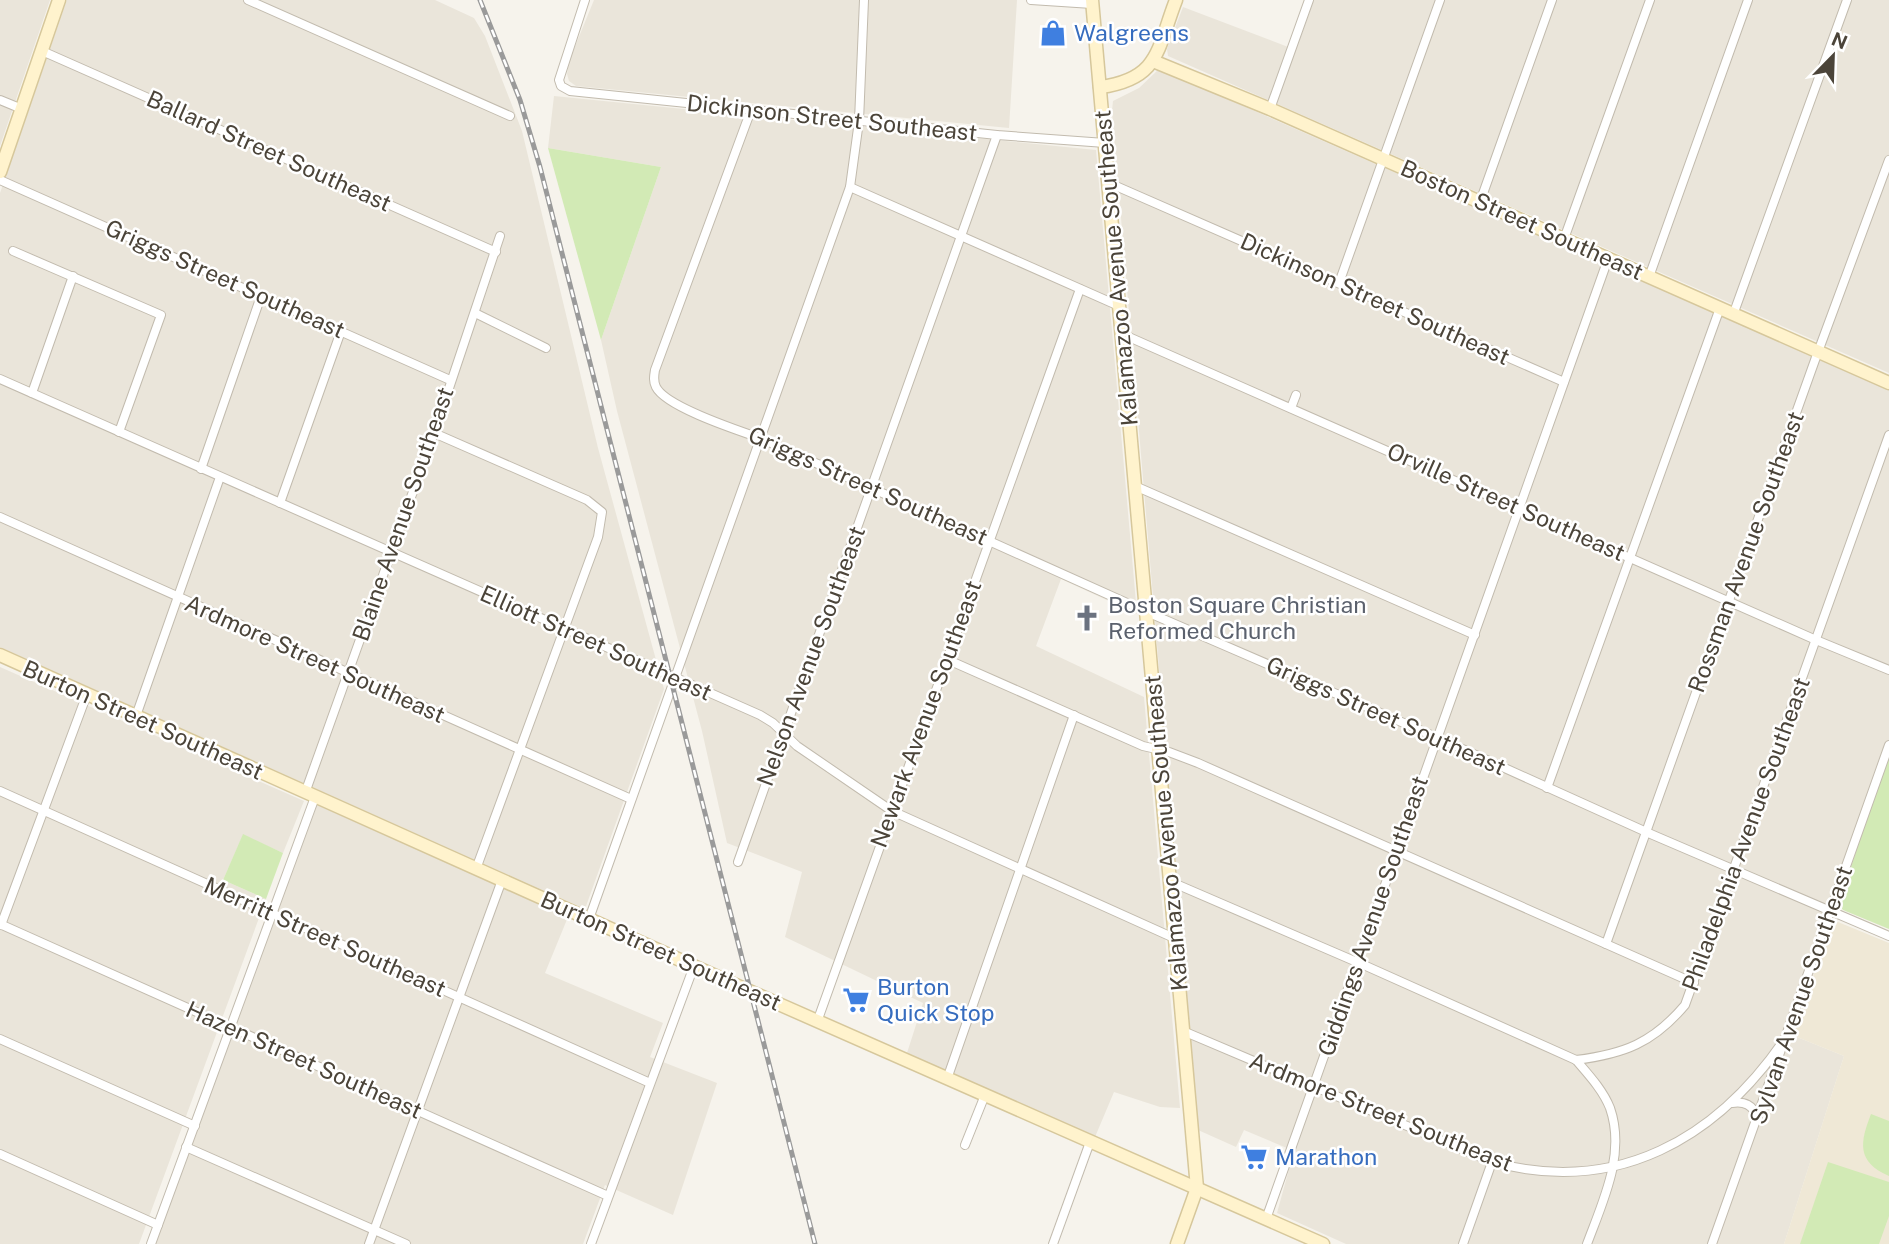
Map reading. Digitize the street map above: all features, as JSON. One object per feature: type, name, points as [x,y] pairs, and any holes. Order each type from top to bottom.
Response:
[{"type":"main road","points":[[0,172],[59,0]]},
{"type":"main road","points":[[1100,87],[1122,84],[1140,76],[1153,61],[1176,0]]},
{"type":"main road","name":"Kalamazoo Avenue Southeast","points":[[1092,2],[1197,1188],[1178,1244]]},
{"type":"main road","name":"Boston Street Southeast","points":[[1153,61],[1270,109],[1889,383]]},
{"type":"main road","name":"Burton Street Southeast","points":[[0,655],[947,1079],[1323,1244]]},
{"type":"street","points":[[248,0],[510,116]]},
{"type":"street","name":"Dickinson Street Southeast","points":[[585,0],[559,76],[561,86],[569,91],[1105,144]]},
{"type":"street","points":[[589,919],[850,187],[859,121],[864,0]]},
{"type":"street","points":[[1031,0],[1092,2]]},
{"type":"street","points":[[1270,109],[1309,0]]},
{"type":"street","points":[[1339,283],[1440,0]]},
{"type":"street","points":[[1480,202],[1552,0]]},
{"type":"street","points":[[1564,239],[1650,0]]},
{"type":"street","points":[[1649,277],[1748,0]]},
{"type":"street","points":[[1733,314],[1847,0]]},
{"type":"street","name":"Ballard Street Southeast","points":[[42,51],[496,252]]},
{"type":"street","points":[[0,100],[22,109]]},
{"type":"street","name":"Griggs Street Southeast","points":[[751,110],[655,370],[656,388],[666,398],[1734,871],[1889,936]]},
{"type":"street","name":"Nelson Avenue Southeast","points":[[738,862],[997,135]]},
{"type":"street","name":"Rossman Avenue Southeast","points":[[1606,944],[1889,160]]},
{"type":"street","name":"Griggs Street Southeast","points":[[0,180],[450,380]]},
{"type":"street","name":"Dickinson Street Southeast","points":[[1109,183],[1564,382]]},
{"type":"street","points":[[850,187],[962,234],[1119,306]]},
{"type":"street","name":"Blaine Avenue Southeast","points":[[151,1244],[272,913],[348,674],[434,433],[500,236]]},
{"type":"street","points":[[13,251],[161,316],[119,432]]},
{"type":"street","name":"Giddings Avenue Southeast","points":[[1266,1219],[1608,259]]},
{"type":"street","points":[[32,393],[73,276]]},
{"type":"street","name":"Newark Avenue Southeast","points":[[817,1021],[1080,289]]},
{"type":"street","points":[[201,469],[261,296]]},
{"type":"street","points":[[1547,788],[1720,308]]},
{"type":"street","points":[[475,313],[546,348]]},
{"type":"street","points":[[280,503],[341,331]]},
{"type":"street","name":"Orville Street Southeast","points":[[1122,334],[1889,670]]},
{"type":"street","name":"Elliott Street Southeast","points":[[0,379],[760,715],[892,811],[1174,938]]},
{"type":"street","points":[[1291,408],[1296,395]]},
{"type":"street","points":[[434,433],[587,500],[602,512],[598,537],[476,869]]},
{"type":"street","name":"Philadelphia Avenue Southeast","points":[[1576,1060],[1640,1045],[1670,1023],[1685,1005],[1889,435]]},
{"type":"street","points":[[136,716],[219,477]]},
{"type":"street","points":[[1135,486],[1475,635]]},
{"type":"street","name":"Ardmore Street Southeast","points":[[0,517],[631,799]]},
{"type":"street","points":[[946,659],[1143,746],[1198,763],[1694,983]]},
{"type":"street","points":[[0,924],[87,694]]},
{"type":"street","points":[[947,1079],[1074,715]]},
{"type":"street","name":"Sylvan Avenue Southeast","points":[[1712,1244],[1889,745]]},
{"type":"street","name":"Merritt Street Southeast","points":[[0,791],[650,1083]]},
{"type":"street","points":[[369,1244],[502,880]]},
{"type":"street","points":[[1169,881],[1576,1060],[1609,1106],[1614,1126],[1613,1168],[1587,1244]]},
{"type":"street","name":"Hazen Street Southeast","points":[[0,924],[608,1196]]},
{"type":"street","points":[[592,1244],[694,966]]},
{"type":"street","name":"Ardmore Street Southeast","points":[[1183,1031],[1492,1162],[1528,1170],[1551,1171],[1613,1168],[1682,1140],[1732,1103],[1754,1081],[1786,1037]]},
{"type":"street","points":[[0,1039],[195,1126]]},
{"type":"street","points":[[965,1146],[985,1095]]},
{"type":"street","points":[[1732,1103],[1747,1104],[1754,1108],[1758,1117]]},
{"type":"street","points":[[1053,1244],[1090,1142]]},
{"type":"street","points":[[186,1147],[406,1244]]},
{"type":"street","points":[[0,1154],[158,1225]]},
{"type":"street","points":[[1462,1244],[1492,1162]]},
{"type":"shaded area","points":[[0,0],[50,0],[0,146]]},
{"type":"shaded area","points":[[67,0],[435,0],[474,18],[485,36],[522,131],[598,448],[664,689],[585,909],[0,647],[0,193]]},
{"type":"shaded area","points":[[594,0],[1017,0],[1009,128],[576,86],[569,81],[567,74],[569,61]]},
{"type":"shaded area","points":[[1314,0],[1889,0],[1889,373],[1168,56],[1167,49],[1183,7],[1296,50]]},
{"type":"shaded area","points":[[1159,69],[1889,389],[1889,762],[1792,1035],[1844,1056],[1784,1244],[1346,1244],[1277,1213],[1294,1151],[1244,1130],[1236,1147],[1198,1130],[1112,111],[1113,101],[1139,88]]},
{"type":"shaded area","points":[[554,96],[1096,150],[1137,614],[1061,579],[1036,646],[1144,697],[1180,1108],[1160,1107],[1114,1092],[1095,1137],[907,1053],[923,1003],[785,937],[802,872],[727,843],[702,731],[617,411],[601,340],[661,167],[548,148]]},
{"type":"shaded area","points":[[0,667],[304,801],[283,853],[243,835],[223,880],[266,899],[139,1244],[0,1244]]},
{"type":"shaded area","points":[[317,805],[568,917],[545,973],[663,1023],[650,1057],[717,1083],[673,1215],[605,1185],[583,1244],[153,1244]]},
{"type":"shaded area","points":[[1838,922],[1889,943],[1889,1244],[1784,1244],[1844,1056],[1792,1035],[1831,927]]},
{"type":"green space","points":[[548,148],[661,167],[601,340]]},
{"type":"green space","points":[[1889,750],[1889,929],[1843,910],[1839,904]]},
{"type":"green space","points":[[243,834],[283,853],[266,899],[223,880]]},
{"type":"green space","points":[[1871,1114],[1889,1121],[1889,1176],[1866,1158],[1863,1142]]},
{"type":"green space","points":[[1828,1162],[1889,1182],[1889,1216],[1879,1244],[1800,1244]]},
{"type":"railway","points":[[480,0],[520,100],[540,167],[815,1244]]},
{"type":"place","name":"Walgreens","points":[[1053,33]]},
{"type":"place","name":"Boston Square Christian Reformed Church","points":[[1087,618]]},
{"type":"place","name":"Burton Quick Stop","points":[[856,1000]]},
{"type":"place","name":"Marathon","points":[[1254,1157]]}]
